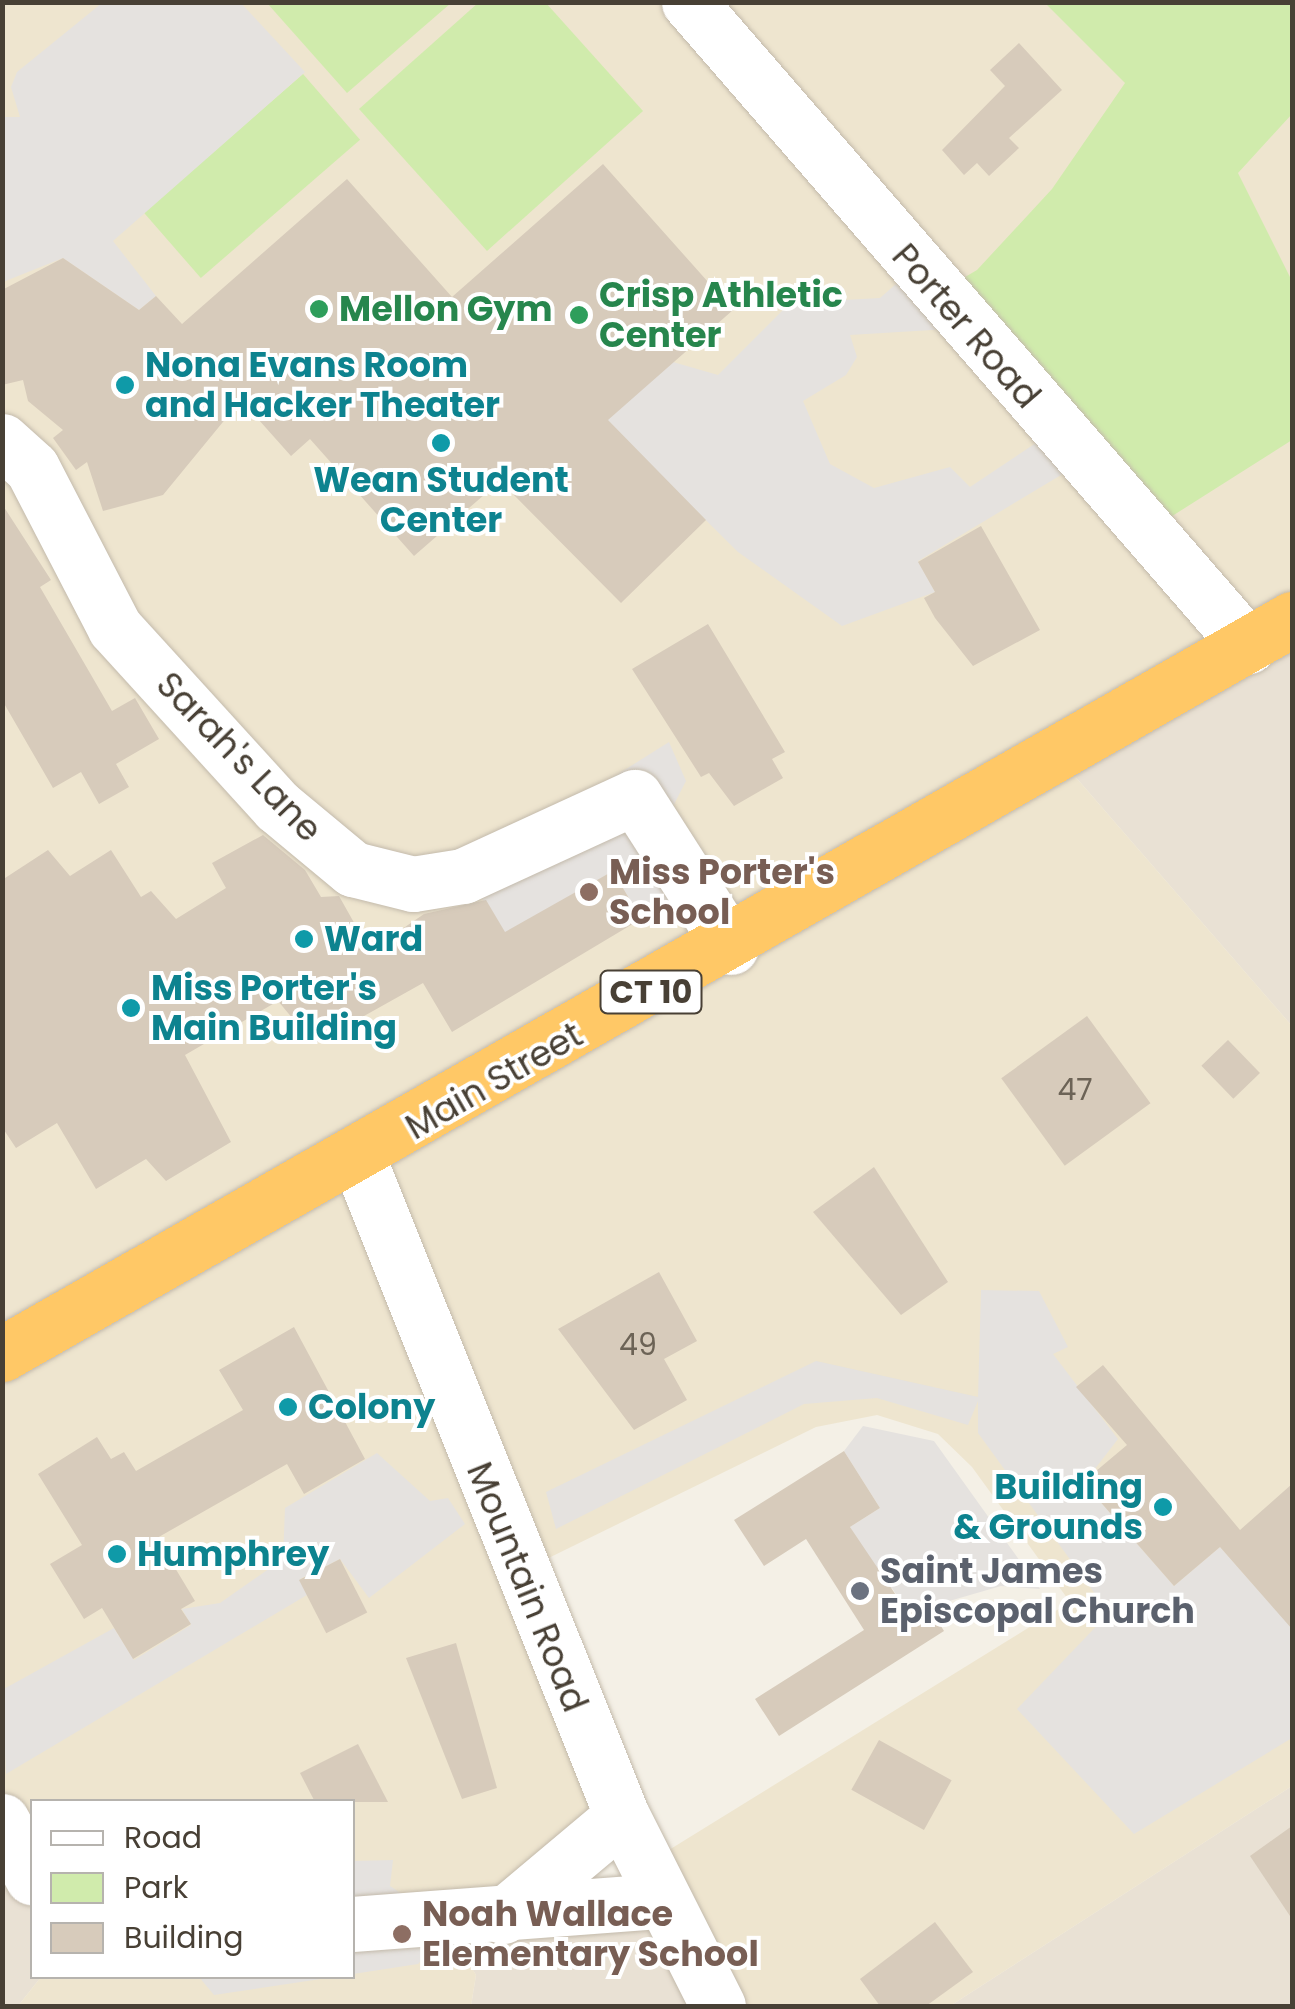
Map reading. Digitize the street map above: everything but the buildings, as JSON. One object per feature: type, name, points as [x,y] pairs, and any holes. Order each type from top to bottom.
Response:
[{"type":"highway","name":"Main Street","points":[[2,1354],[731,946],[1270,633]]},
{"type":"street","name":"Porter Road","points":[[689,2],[1270,633]]},
{"type":"street","name":"Sarah's Lane","points":[[2,441],[32,468],[116,628],[277,806],[353,869],[413,884],[463,876],[635,798],[731,946]]},
{"type":"street","name":"Mountain Road","points":[[358,1158],[658,1901],[718,2006]]},
{"type":"street","points":[[503,1916],[622,1816]]},
{"type":"street","points":[[2,1821],[30,1873]]},
{"type":"street","points":[[355,1924],[503,1916],[658,1901]]},
{"type":"shaded area","name":"Miss Porter's School","points":[[2,3],[1292,3],[1292,619],[1059,758],[1292,1026],[1292,1786],[950,2006],[718,2006],[643,1866],[1070,1602],[972,1467],[938,1434],[877,1415],[816,1427],[520,1572],[622,1816],[443,1919],[476,1975],[471,2006],[18,2006],[39,1979],[355,1979],[355,1799],[30,1799],[30,1873],[3,1821]]},
{"type":"shaded area","points":[[102,3],[241,3],[305,72],[113,241],[156,296],[139,310],[63,258],[3,282],[2,117],[20,117],[11,87],[17,72]]},
{"type":"shaded area","points":[[904,277],[949,329],[850,335],[857,357],[846,375],[803,401],[830,464],[874,488],[950,467],[970,487],[1036,443],[1076,466],[918,561],[935,592],[842,626],[738,552],[606,421],[666,360],[718,375],[790,303],[880,298]]},
{"type":"shaded area","points":[[1292,619],[1292,1026],[1059,758]]},
{"type":"shaded area","points":[[669,742],[686,781],[667,818],[720,888],[641,919],[613,871],[507,936],[464,871]]},
{"type":"shaded area","points":[[981,1290],[1039,1291],[1068,1347],[1053,1354],[1118,1439],[1084,1483],[1174,1586],[1220,1547],[1292,1628],[1292,1738],[1134,1834],[1017,1709],[1109,1613],[978,1433],[978,1401],[968,1425],[877,1398],[804,1404],[556,1529],[546,1492],[816,1361],[978,1397]]},
{"type":"shaded area","points":[[863,1426],[934,1441],[1040,1589],[1001,1586],[908,1613],[892,1588],[883,1594],[850,1527],[880,1508],[844,1451]]},
{"type":"shaded area","points":[[377,1453],[430,1501],[448,1498],[465,1524],[369,1598],[340,1559],[300,1579],[307,1595],[6,1774],[2,1690],[114,1628],[134,1660],[191,1625],[182,1609],[220,1603],[283,1559],[285,1508]]},
{"type":"shaded area","points":[[1292,1786],[1292,2006],[950,2006]]},
{"type":"shaded area","points":[[2,1821],[30,1873],[30,1979],[39,1979],[18,2006],[3,2006]]},
{"type":"shaded area","points":[[393,1860],[390,1886],[402,1894],[494,1890],[418,1964],[355,1974],[355,1861]]},
{"type":"shaded area","points":[[658,1901],[718,2006],[471,2006],[476,1975],[442,1919]]},
{"type":"shaded area","points":[[201,1979],[321,1979],[214,1995]]},
{"type":"green space","points":[[267,3],[451,3],[347,93]]},
{"type":"green space","points":[[478,3],[546,3],[643,111],[487,251],[359,109]]},
{"type":"green space","points":[[1045,3],[1292,3],[1292,114],[1238,173],[1292,281],[1292,440],[1147,532],[938,293],[977,270],[1052,189],[1125,83]]},
{"type":"green space","points":[[303,74],[360,140],[201,278],[144,212]]},
{"type":"place","name":"Mellon Gym","points":[[319,309]]},
{"type":"place","name":"Crisp Athletic Center","points":[[579,315]]},
{"type":"place","name":"Nona Evans Room and Hacker Theater","points":[[125,385]]},
{"type":"place","name":"Wean Student Center","points":[[441,443]]},
{"type":"place","name":"Miss Porter's School","points":[[589,892]]},
{"type":"place","name":"Ward","points":[[304,939]]},
{"type":"place","name":"Miss Porter's Main Building","points":[[131,1008]]},
{"type":"place","name":"Colony","points":[[288,1407]]},
{"type":"place","name":"Building & Grounds","points":[[1163,1507]]},
{"type":"place","name":"Humphrey","points":[[117,1554]]},
{"type":"place","name":"Saint James Episcopal Church","points":[[860,1591]]},
{"type":"place","name":"Noah Wallace Elementary School","points":[[402,1934]]}]
